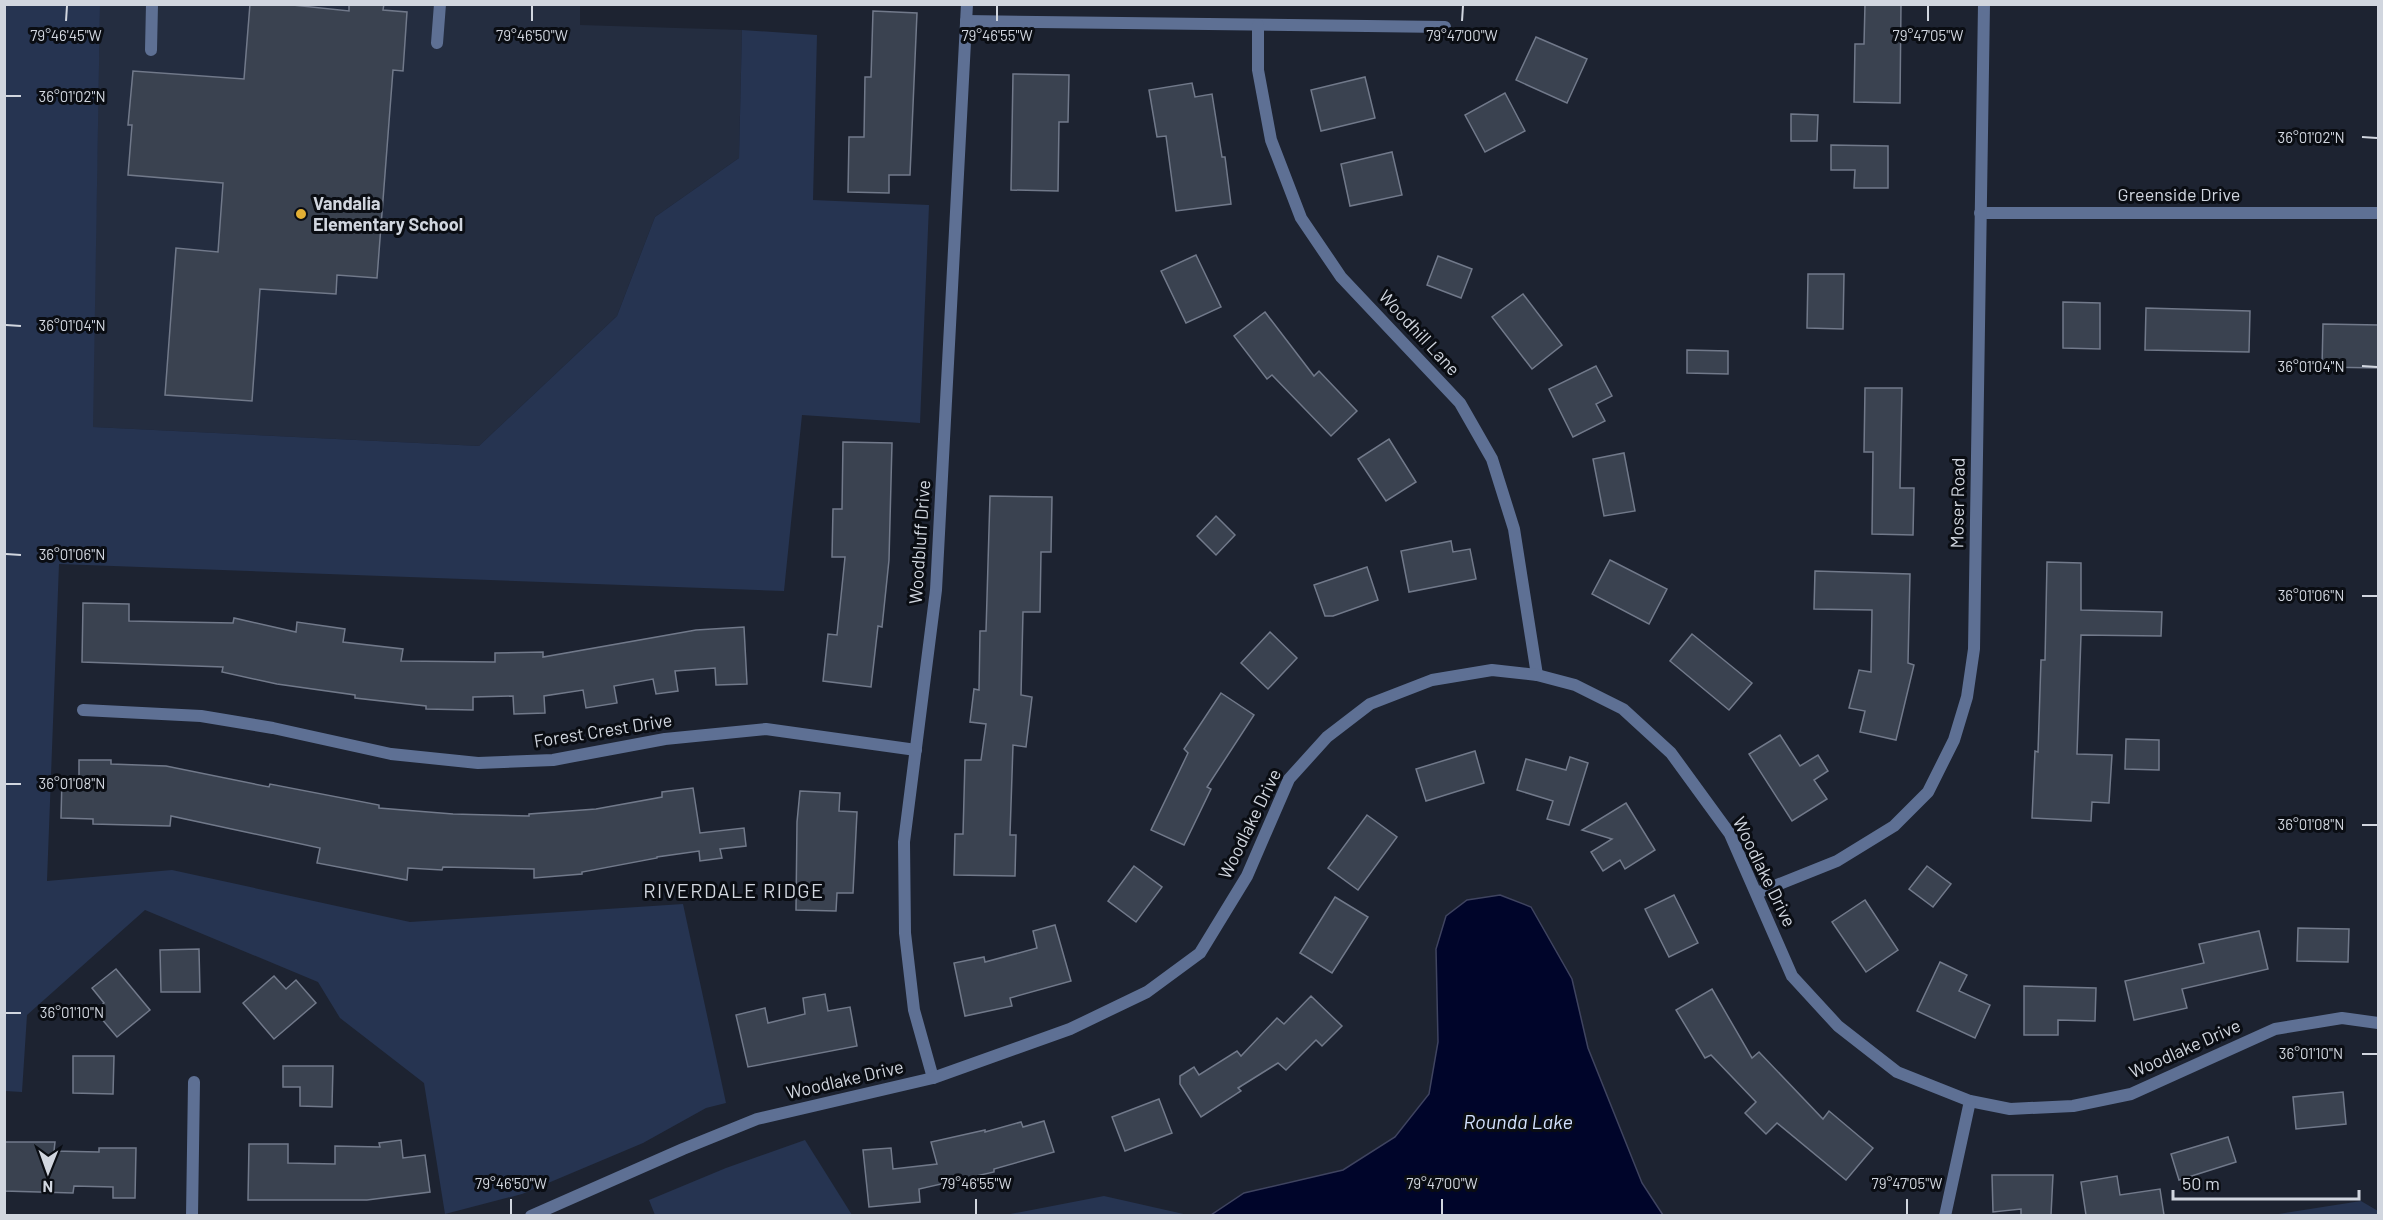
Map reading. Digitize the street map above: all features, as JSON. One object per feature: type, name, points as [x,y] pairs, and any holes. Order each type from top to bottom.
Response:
[{"type":"street","points":[[151,50],[152,4]]},
{"type":"street","points":[[437,43],[440,4]]},
{"type":"street","name":"Woodbluff Drive","points":[[933,1078],[914,1010],[905,933],[904,842],[936,590],[967,4]]},
{"type":"street","name":"Moser Road","points":[[1757,893],[1837,861],[1893,826],[1928,792],[1954,740],[1967,697],[1974,649],[1984,4]]},
{"type":"street","points":[[966,21],[1445,27]]},
{"type":"street","name":"Woodhill Lane","points":[[1258,25],[1258,70],[1271,140],[1301,218],[1341,277],[1460,403],[1492,459],[1514,529],[1537,675]]},
{"type":"street","name":"Greenside Drive","points":[[1980,213],[2379,213]]},
{"type":"street","name":"Woodlake Drive","points":[[531,1215],[757,1119],[933,1078],[1070,1029],[1148,992],[1200,952],[1247,876],[1289,779],[1328,737],[1370,704],[1432,680],[1492,670],[1537,675],[1575,685],[1623,709],[1671,753],[1730,834],[1792,976],[1838,1026],[1897,1072],[1970,1101],[2010,1109],[2073,1106],[2131,1094],[2275,1029],[2343,1018],[2379,1023]]},
{"type":"street","name":"Forest Crest Drive","points":[[83,710],[201,716],[273,728],[391,754],[478,763],[554,760],[665,739],[766,729],[916,750]]},
{"type":"street","points":[[192,1215],[194,1082]]},
{"type":"street","points":[[1946,1215],[1970,1101]]},
{"type":"shaded area","points":[[5,4],[100,5],[93,427],[479,446],[617,316],[655,217],[739,158],[742,30],[817,35],[813,200],[929,205],[920,423],[802,415],[784,591],[59,564],[47,881],[172,870],[410,922],[683,904],[726,1103],[706,1108],[643,1143],[522,1194],[445,1214],[424,1083],[340,1018],[318,982],[145,910],[27,1015],[22,1092],[5,1091]]},
{"type":"shaded area","points":[[580,4],[580,25],[742,30],[739,158],[655,217],[617,316],[479,446],[92,427],[100,5]]},
{"type":"shaded area","points":[[805,1140],[852,1215],[655,1215],[649,1200],[726,1168]]},
{"type":"shaded area","points":[[1104,1196],[1188,1215],[1005,1215]]},
{"type":"shaded area","points":[[2361,1201],[2378,1211],[2378,1215],[2272,1215]]},
{"type":"water","name":"Rounda Lake","points":[[1500,895],[1531,907],[1572,979],[1588,1048],[1642,1183],[1663,1215],[1211,1215],[1244,1193],[1343,1170],[1395,1137],[1429,1094],[1438,1042],[1436,949],[1446,916],[1467,900]]},
{"type":"building","name":"Vandalia Elementary School","points":[[250,4],[283,4],[349,11],[349,4],[384,4],[383,10],[407,12],[403,71],[393,70],[377,278],[337,275],[336,294],[260,289],[252,401],[165,395],[176,248],[218,252],[223,183],[128,175],[132,125],[128,125],[133,71],[244,79]]},
{"type":"building","points":[[1865,4],[1901,4],[1900,103],[1854,102],[1855,44],[1864,44]]},
{"type":"building","points":[[873,11],[917,13],[910,175],[889,175],[889,193],[848,192],[849,137],[864,137],[865,77],[871,77]]},
{"type":"building","points":[[1536,37],[1587,59],[1567,103],[1516,80]]},
{"type":"building","points":[[1013,74],[1069,75],[1068,122],[1059,122],[1058,191],[1011,190]]},
{"type":"building","points":[[1365,77],[1375,118],[1321,131],[1311,90]]},
{"type":"building","points":[[1192,83],[1195,97],[1212,94],[1222,157],[1225,157],[1231,204],[1176,211],[1166,136],[1157,137],[1149,90]]},
{"type":"building","points":[[1505,93],[1525,131],[1485,152],[1465,115]]},
{"type":"building","points":[[1791,114],[1818,115],[1817,141],[1791,141]]},
{"type":"building","points":[[1831,145],[1888,146],[1888,188],[1854,188],[1855,170],[1831,170]]},
{"type":"building","points":[[1392,152],[1402,195],[1350,206],[1341,164]]},
{"type":"building","points":[[1196,255],[1221,307],[1186,323],[1161,271]]},
{"type":"building","points":[[1438,256],[1472,269],[1461,298],[1427,285]]},
{"type":"building","points":[[1808,274],[1844,274],[1843,329],[1807,328]]},
{"type":"building","points":[[1523,294],[1562,345],[1532,369],[1492,317]]},
{"type":"building","points":[[2063,302],[2100,303],[2100,349],[2063,348]]},
{"type":"building","points":[[2146,308],[2250,311],[2249,352],[2145,350]]},
{"type":"building","points":[[1265,312],[1314,376],[1319,371],[1357,411],[1331,436],[1272,375],[1267,379],[1234,336]]},
{"type":"building","points":[[2323,324],[2379,325],[2379,368],[2322,367]]},
{"type":"building","points":[[1687,350],[1728,351],[1728,374],[1687,373]]},
{"type":"building","points":[[1596,366],[1612,396],[1596,404],[1605,421],[1573,437],[1549,389]]},
{"type":"building","points":[[1865,388],[1902,388],[1900,488],[1914,488],[1913,535],[1872,534],[1873,452],[1864,452]]},
{"type":"building","points":[[1389,439],[1416,482],[1386,501],[1358,459]]},
{"type":"building","points":[[843,442],[892,443],[889,560],[882,627],[878,626],[871,687],[823,681],[828,634],[837,635],[845,557],[832,557],[833,509],[842,509]]},
{"type":"building","points":[[1624,453],[1635,511],[1604,516],[1593,459]]},
{"type":"building","points":[[990,496],[1052,497],[1051,552],[1041,552],[1040,612],[1023,612],[1021,695],[1032,697],[1026,747],[1013,745],[1010,835],[1016,835],[1015,876],[954,875],[955,834],[963,834],[965,760],[981,760],[986,724],[970,722],[974,689],[979,690],[980,631],[986,631]]},
{"type":"building","points":[[1216,516],[1235,535],[1216,555],[1197,536]]},
{"type":"building","points":[[1451,541],[1453,552],[1470,549],[1476,579],[1409,592],[1401,551]]},
{"type":"building","points":[[1610,560],[1667,589],[1649,624],[1592,594]]},
{"type":"building","points":[[2047,562],[2081,563],[2081,610],[2162,612],[2161,636],[2081,635],[2077,754],[2112,755],[2109,803],[2092,802],[2091,821],[2032,818],[2035,751],[2038,752],[2041,660],[2045,660]]},
{"type":"building","points":[[1367,567],[1378,600],[1333,616],[1325,616],[1314,585]]},
{"type":"building","points":[[1815,571],[1910,574],[1908,663],[1914,665],[1896,740],[1860,732],[1865,711],[1849,708],[1859,670],[1871,672],[1872,610],[1814,609]]},
{"type":"building","points":[[83,603],[129,604],[129,621],[233,623],[234,618],[296,632],[297,622],[345,629],[343,642],[403,649],[401,661],[495,662],[495,653],[543,652],[543,657],[696,630],[744,627],[747,684],[716,685],[715,668],[675,671],[678,691],[656,694],[653,679],[614,686],[617,703],[586,708],[583,690],[544,696],[545,713],[514,714],[513,696],[473,697],[473,710],[426,709],[426,706],[355,698],[355,695],[277,684],[222,672],[223,667],[82,662]]},
{"type":"building","points":[[1270,632],[1297,658],[1268,689],[1241,663]]},
{"type":"building","points":[[1692,634],[1752,683],[1729,710],[1670,661]]},
{"type":"building","points":[[1221,693],[1254,715],[1207,787],[1211,789],[1184,845],[1151,830],[1188,753],[1184,749]]},
{"type":"building","points":[[1780,735],[1800,766],[1818,755],[1828,771],[1814,780],[1827,799],[1792,821],[1749,754]]},
{"type":"building","points":[[2126,739],[2159,740],[2159,770],[2125,769]]},
{"type":"building","points":[[1475,751],[1484,783],[1426,801],[1416,769]]},
{"type":"building","points":[[1570,757],[1588,763],[1569,825],[1547,819],[1553,801],[1517,790],[1526,759],[1566,770]]},
{"type":"building","points":[[79,760],[111,760],[111,764],[166,766],[269,787],[270,784],[379,805],[379,808],[453,814],[529,816],[529,814],[596,809],[662,797],[662,792],[693,788],[700,833],[744,828],[746,846],[720,849],[722,858],[700,861],[699,851],[657,857],[582,872],[582,874],[534,878],[534,869],[408,868],[407,880],[317,863],[320,848],[171,816],[170,826],[93,824],[93,819],[61,818],[62,778],[79,779]]},
{"type":"building","points":[[800,791],[840,793],[839,811],[857,812],[853,893],[837,893],[836,911],[796,910],[797,822]]},
{"type":"building","points":[[1626,803],[1655,850],[1625,869],[1620,860],[1603,871],[1591,852],[1612,839],[1582,830]]},
{"type":"building","points":[[1367,815],[1397,837],[1358,890],[1328,868]]},
{"type":"building","points":[[1134,866],[1162,887],[1136,922],[1108,901]]},
{"type":"building","points":[[1927,866],[1951,884],[1933,907],[1909,889]]},
{"type":"building","points":[[1674,895],[1698,943],[1669,957],[1645,909]]},
{"type":"building","points":[[1335,897],[1368,917],[1332,973],[1300,953]]},
{"type":"building","points":[[1865,900],[1898,950],[1866,972],[1832,922]]},
{"type":"building","points":[[1055,925],[1071,981],[1010,998],[1012,1006],[965,1016],[954,963],[984,957],[985,962],[1037,948],[1033,931]]},
{"type":"building","points":[[2298,928],[2349,929],[2348,962],[2297,961]]},
{"type":"building","points":[[2259,931],[2268,969],[2182,989],[2187,1008],[2134,1020],[2125,981],[2204,963],[2199,944]]},
{"type":"building","points":[[199,949],[200,992],[161,992],[160,950]]},
{"type":"building","points":[[1940,962],[1967,975],[1959,991],[1990,1005],[1975,1038],[1917,1011]]},
{"type":"building","points":[[116,969],[150,1010],[117,1037],[95,1011],[104,1003],[92,988]]},
{"type":"building","points":[[274,976],[286,989],[296,980],[316,1003],[274,1039],[243,1003]]},
{"type":"building","points":[[2024,986],[2096,988],[2095,1021],[2058,1020],[2058,1035],[2024,1035]]},
{"type":"building","points":[[1712,989],[1752,1058],[1759,1052],[1823,1119],[1829,1111],[1873,1148],[1846,1180],[1777,1123],[1766,1134],[1745,1113],[1756,1102],[1711,1055],[1705,1058],[1676,1010]]},
{"type":"building","points":[[825,994],[828,1011],[850,1007],[857,1046],[748,1067],[736,1015],[765,1008],[768,1023],[805,1014],[803,998]]},
{"type":"building","points":[[1311,996],[1342,1026],[1322,1046],[1316,1040],[1286,1070],[1278,1063],[1238,1088],[1241,1091],[1201,1117],[1180,1084],[1180,1076],[1194,1067],[1199,1075],[1237,1051],[1241,1056],[1277,1018],[1284,1024]]},
{"type":"building","points":[[73,1056],[114,1056],[113,1094],[73,1093]]},
{"type":"building","points":[[283,1066],[333,1066],[332,1107],[300,1106],[300,1087],[283,1087]]},
{"type":"building","points":[[2343,1092],[2346,1124],[2296,1129],[2293,1097]]},
{"type":"building","points":[[1159,1099],[1172,1133],[1125,1151],[1112,1117]]},
{"type":"building","points":[[1044,1121],[1054,1152],[994,1169],[994,1172],[919,1189],[920,1202],[869,1207],[863,1150],[891,1148],[893,1169],[937,1164],[931,1142],[985,1130],[985,1132],[1021,1122],[1023,1127]]},
{"type":"building","points":[[2228,1137],[2236,1162],[2179,1180],[2171,1154]]},
{"type":"building","points":[[401,1140],[403,1158],[425,1155],[430,1192],[367,1200],[248,1200],[249,1144],[288,1144],[288,1163],[335,1164],[335,1146],[380,1147],[379,1143]]},
{"type":"building","points":[[4,1142],[55,1142],[54,1151],[99,1152],[99,1148],[136,1148],[135,1198],[113,1198],[113,1187],[74,1186],[73,1193],[4,1191]]},
{"type":"building","points":[[1992,1175],[2053,1175],[2051,1215],[2021,1215],[2021,1209],[1993,1212]]},
{"type":"building","points":[[2117,1176],[2120,1195],[2160,1189],[2164,1215],[2086,1215],[2081,1182]]},
{"type":"place","name":"Vandalia Elementary School","points":[[301,214]]},
{"type":"district","name":"RIVERDALE RIDGE","points":[[734,891]]}]
